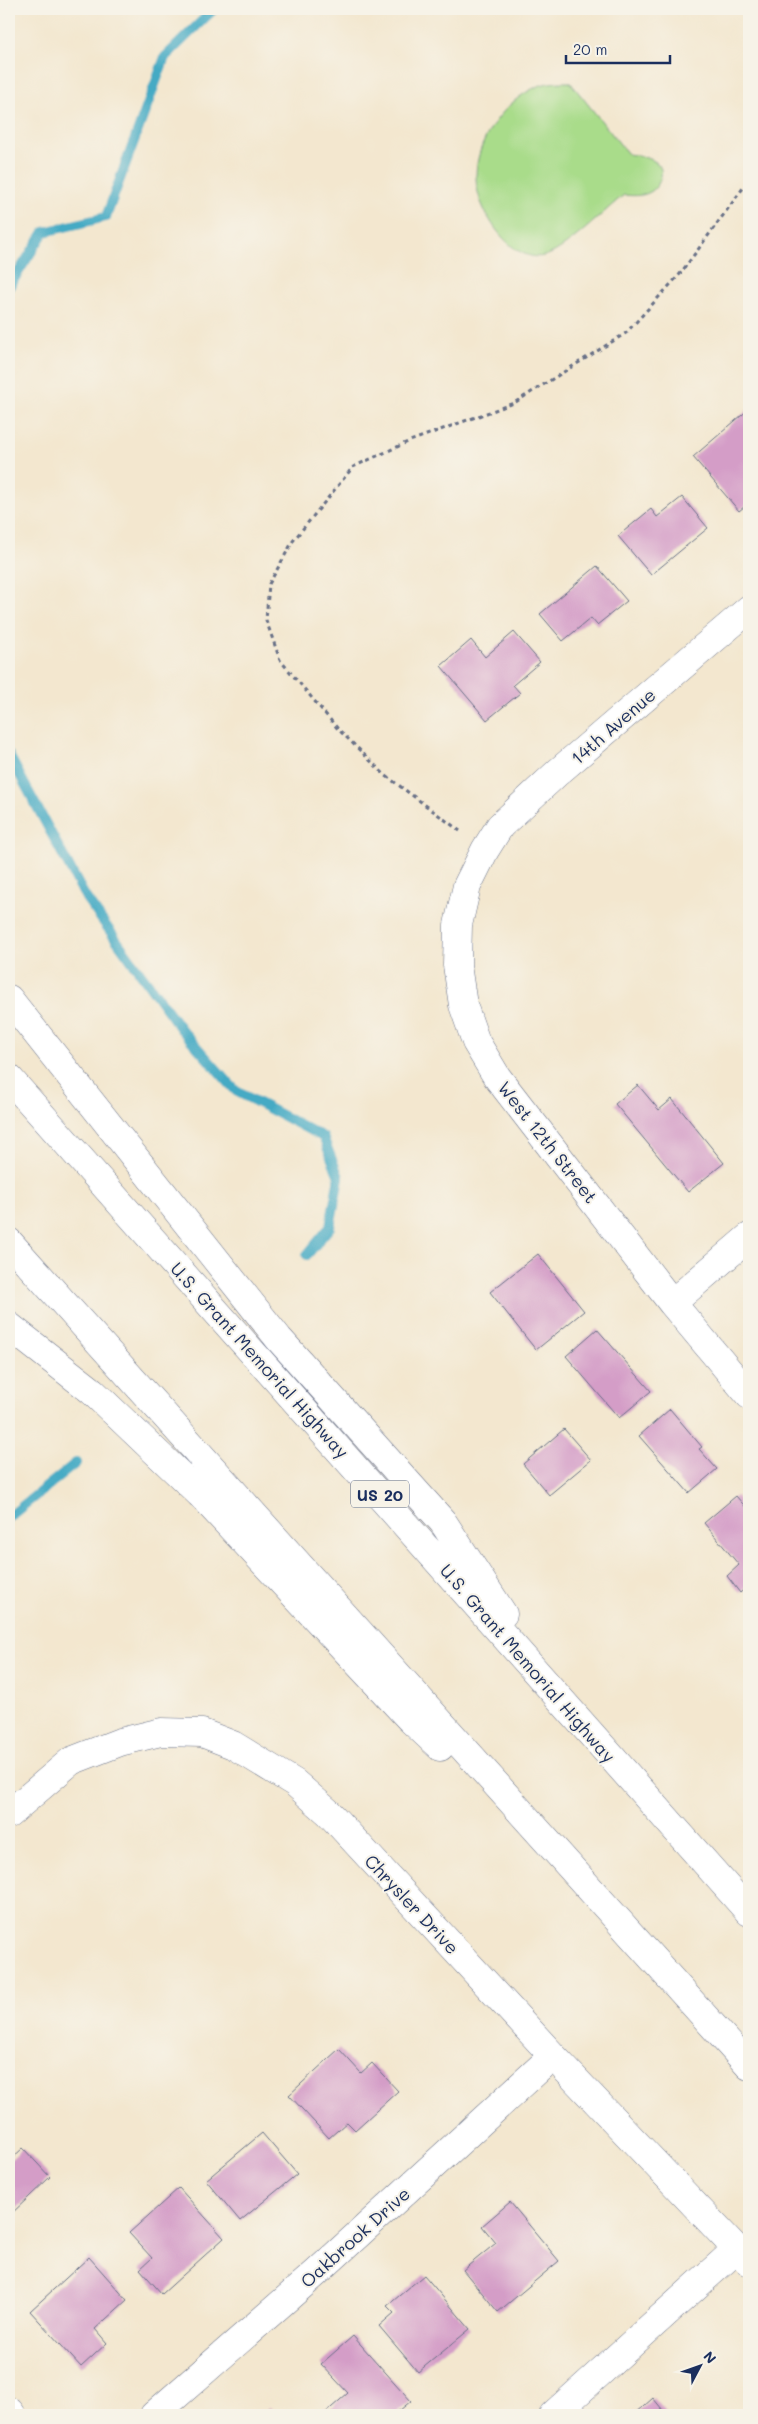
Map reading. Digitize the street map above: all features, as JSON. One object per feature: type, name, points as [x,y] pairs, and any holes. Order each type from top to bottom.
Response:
[{"type":"main road","name":"14th Avenue","points":[[485,850],[500,826],[558,773],[749,610]]},
{"type":"main road","name":"West 12th Street","points":[[485,850],[467,886],[458,925],[457,965],[463,1005],[476,1042],[497,1077],[672,1302],[749,1394]]},
{"type":"main road","points":[[9,999],[279,1339],[443,1522],[557,1697]]},
{"type":"main road","name":"U.S. Grant Memorial Highway","points":[[9,1078],[749,1912]]},
{"type":"main road","points":[[672,1302],[749,1237]]},
{"type":"main road","points":[[9,1242],[749,2066]]},
{"type":"main road","points":[[9,1326],[92,1391],[167,1462],[200,1494],[410,1719],[548,1844]]},
{"type":"main road","name":"Chrysler Drive","points":[[9,1814],[70,1761],[120,1742],[161,1732],[202,1733],[233,1745],[295,1783],[329,1813],[553,2056],[743,2255]]},
{"type":"main road","name":"Oakbrook Drive","points":[[154,2415],[323,2267],[553,2056]]},
{"type":"main road","points":[[554,2415],[743,2255]]},
{"type":"main road","points":[[9,2411],[12,2415]]},
{"type":"path","points":[[485,850],[385,775],[338,729],[280,660],[266,620],[269,584],[293,541],[353,467],[410,441],[514,403],[626,333],[680,274],[749,180]]},
{"type":"green space","points":[[570,82],[628,154],[644,157],[658,164],[661,168],[661,176],[652,191],[636,196],[624,195],[568,243],[550,254],[538,257],[514,248],[504,239],[487,215],[478,192],[476,176],[478,159],[492,127],[515,100],[544,84]]},
{"type":"building","points":[[749,409],[749,503],[739,511],[693,457]]},
{"type":"building","points":[[682,497],[708,528],[651,575],[618,536],[651,509],[657,517]]},
{"type":"building","points":[[597,566],[627,601],[597,625],[591,618],[563,641],[540,614]]},
{"type":"building","points":[[514,632],[540,662],[513,685],[520,693],[487,720],[441,666],[471,640],[485,657]]},
{"type":"building","points":[[638,1085],[659,1110],[672,1099],[724,1163],[688,1192],[615,1104]]},
{"type":"building","points":[[538,1254],[584,1311],[536,1350],[490,1292]]},
{"type":"building","points":[[597,1329],[651,1391],[619,1418],[566,1356]]},
{"type":"building","points":[[670,1409],[702,1447],[699,1449],[717,1469],[689,1493],[639,1436]]},
{"type":"building","points":[[564,1429],[591,1460],[549,1495],[523,1464]]},
{"type":"building","points":[[736,1496],[749,1511],[749,1585],[740,1593],[727,1576],[739,1565],[704,1523]]},
{"type":"building","points":[[339,2049],[361,2073],[372,2063],[398,2091],[355,2130],[347,2122],[329,2138],[289,2095]]},
{"type":"building","points":[[262,2133],[297,2174],[240,2221],[206,2180]]},
{"type":"building","points":[[23,2148],[50,2177],[9,2216],[9,2161]]},
{"type":"building","points":[[179,2188],[224,2238],[162,2294],[140,2269],[152,2258],[129,2233]]},
{"type":"building","points":[[510,2202],[559,2261],[498,2312],[463,2270],[496,2243],[482,2226]]},
{"type":"building","points":[[89,2257],[127,2300],[95,2329],[107,2343],[81,2367],[30,2311]]},
{"type":"building","points":[[424,2275],[470,2329],[418,2372],[379,2326],[394,2313],[387,2306]]},
{"type":"building","points":[[353,2336],[411,2401],[394,2415],[323,2415],[348,2393],[321,2364]]},
{"type":"building","points":[[653,2398],[667,2415],[634,2415]]},
{"type":"building","points":[[270,2407],[277,2415],[261,2415]]},
{"type":"waterway","points":[[9,287],[44,232],[106,217],[165,57],[214,9]]},
{"type":"waterway","points":[[9,755],[86,898],[181,1029],[236,1091],[323,1137],[339,1177],[330,1227],[307,1255]]},
{"type":"waterway","points":[[9,1517],[76,1463]]}]
